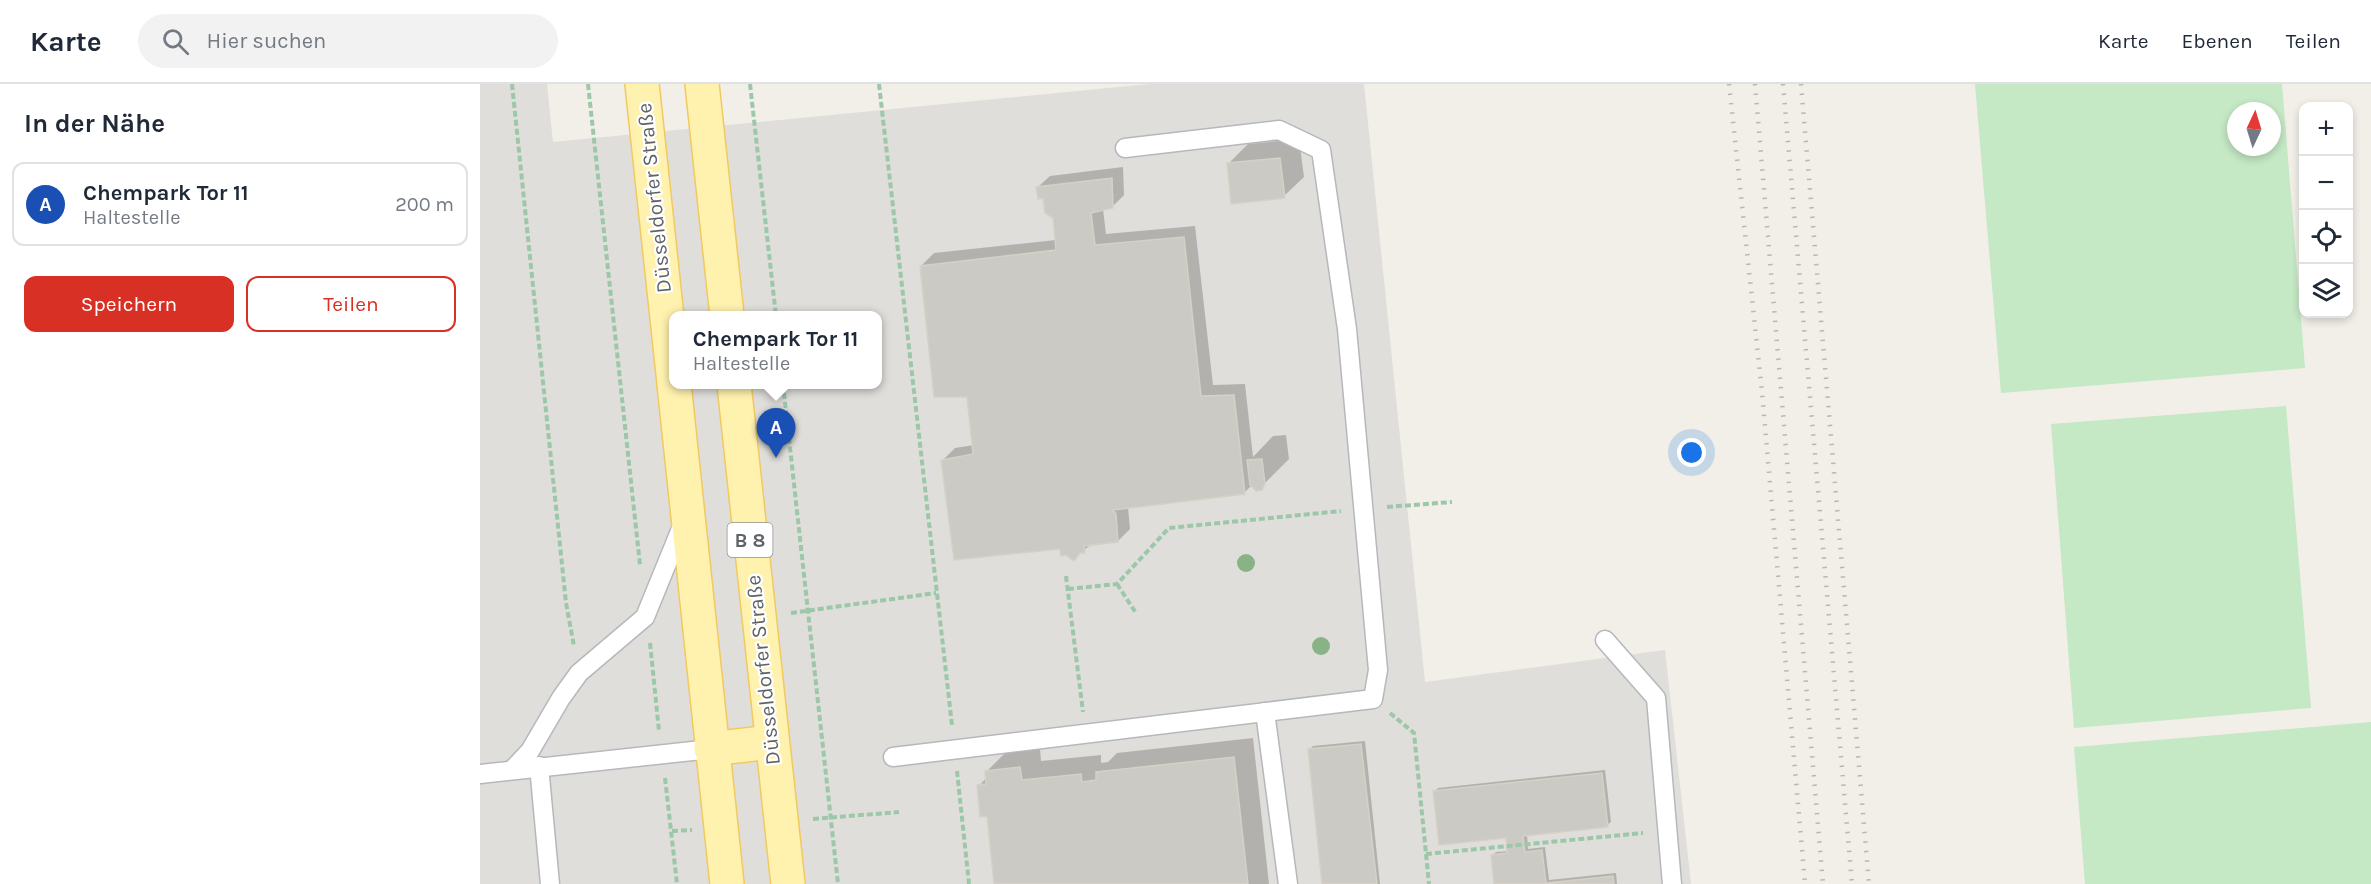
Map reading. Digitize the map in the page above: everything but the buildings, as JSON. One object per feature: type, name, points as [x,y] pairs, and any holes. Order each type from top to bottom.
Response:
[{"type":"main road","name":"Düsseldorfer Straße","points":[[642,84],[669,337]]},
{"type":"main road","points":[[702,84],[726,311]]},
{"type":"main road","name":"Düsseldorfer Straße","points":[[674,389],[727,884]]},
{"type":"main road","name":"Düsseldorfer Straße","points":[[735,389],[788,884]]},
{"type":"main road","points":[[711,749],[771,742]]},
{"type":"lane","points":[[893,757],[1373,699],[1378,670],[1347,329],[1322,150],[1279,130],[1125,148]]},
{"type":"lane","points":[[513,769],[530,751],[561,698],[579,673],[645,617],[687,514]]},
{"type":"lane","points":[[1605,640],[1656,698],[1672,884]]},
{"type":"lane","points":[[1265,712],[1288,884]]},
{"type":"lane","points":[[480,774],[711,749]]},
{"type":"lane","points":[[539,766],[550,884]]},
{"type":"path","points":[[512,84],[566,603],[579,673]]},
{"type":"path","points":[[588,84],[640,569]]},
{"type":"path","points":[[750,84],[776,311]]},
{"type":"path","points":[[879,84],[969,884]]},
{"type":"path","points":[[784,389],[838,884]]},
{"type":"path","points":[[1068,589],[1117,584],[1169,528],[1452,502]]},
{"type":"path","points":[[1066,576],[1086,733]]},
{"type":"path","points":[[1117,584],[1136,613]]},
{"type":"path","points":[[645,617],[653,663],[677,884]]},
{"type":"path","points":[[1373,699],[1414,733],[1429,884]]},
{"type":"path","points":[[1426,854],[1667,830]]},
{"type":"shaded area","points":[[480,84],[547,84],[553,142],[1149,84],[1364,84],[1425,682],[1665,650],[1691,884],[480,884]]},
{"type":"green space","points":[[1975,84],[2282,84],[2299,318],[2301,318],[2305,368],[2001,393]]},
{"type":"green space","points":[[2286,406],[2311,708],[2074,728],[2051,424]]},
{"type":"green space","points":[[2371,722],[2371,884],[2085,884],[2074,747]]},
{"type":"railway","points":[[1729,84],[1762,392],[1805,884]]},
{"type":"railway","points":[[1755,84],[1823,884]]},
{"type":"railway","points":[[1783,84],[1852,884]]},
{"type":"railway","points":[[1801,84],[1869,884]]},
{"type":"place","name":"Chempark Tor 11","points":[[776,458]]}]
